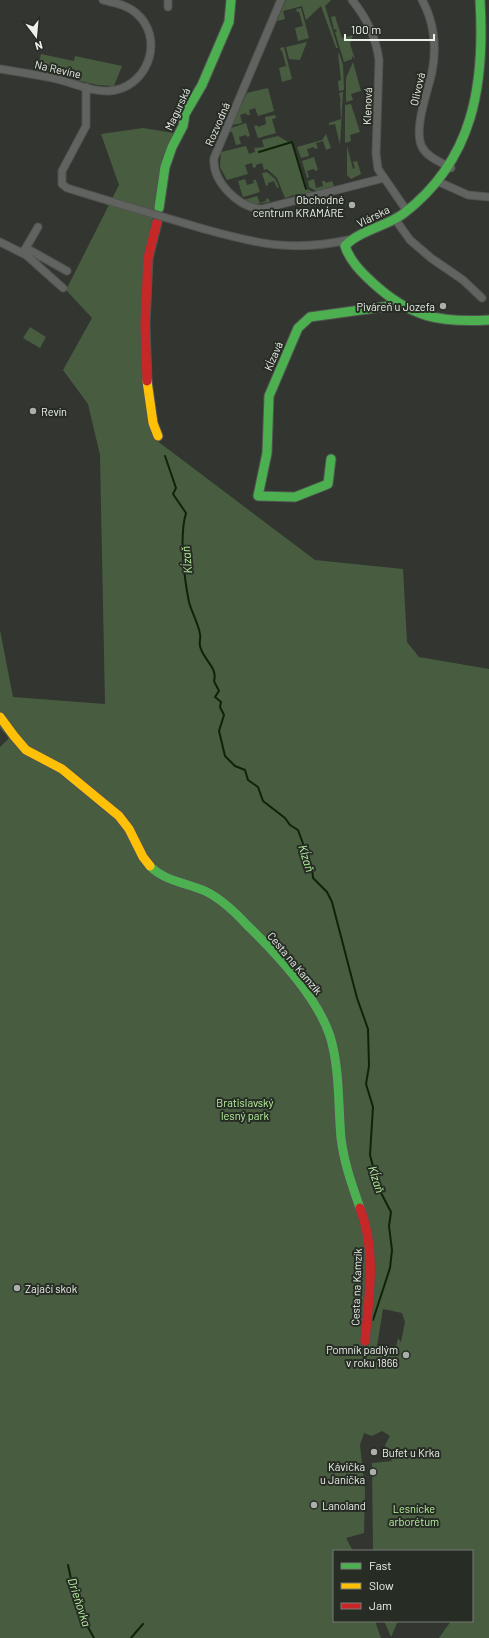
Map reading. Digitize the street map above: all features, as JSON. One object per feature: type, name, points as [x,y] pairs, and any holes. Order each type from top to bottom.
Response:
[{"type":"street","name":"Na Revíne","points":[[0,69],[57,79],[102,91],[121,89],[135,81],[147,66],[151,52],[149,33],[141,18],[128,8],[103,0]]},
{"type":"street","points":[[128,8],[131,0]]},
{"type":"street","name":"Magurská","points":[[159,208],[166,167],[172,147],[183,126],[185,114],[202,86],[229,22],[231,0]]},
{"type":"street","name":"Rozvodná","points":[[281,0],[214,158],[215,166],[223,184],[239,202],[250,207],[262,209],[384,178]]},
{"type":"street","name":"Klenová","points":[[352,0],[369,26],[377,47],[379,60],[376,154],[378,169],[407,211]]},
{"type":"street","name":"Olivová","points":[[422,0],[427,9],[435,50],[419,136],[423,148],[427,153],[452,168]]},
{"type":"street","points":[[480,0],[488,37],[489,71]]},
{"type":"street","name":"Na Revíne","points":[[86,87],[86,126],[62,171],[62,184],[67,188],[116,203]]},
{"type":"street","name":"Vlárska","points":[[116,203],[261,244],[286,247],[311,247],[348,240],[380,228],[395,219],[407,211],[439,182],[452,168],[466,147],[484,99]]},
{"type":"street","points":[[439,182],[468,196],[489,198]]},
{"type":"street","points":[[395,219],[410,240],[431,258],[463,280],[482,298]]},
{"type":"street","points":[[157,222],[148,258],[145,325],[148,386],[153,423],[158,436]]},
{"type":"street","points":[[24,251],[38,227]]},
{"type":"street","points":[[348,240],[345,246],[348,255],[366,276],[396,305],[422,316],[447,321],[489,320]]},
{"type":"street","points":[[0,242],[24,251],[67,271]]},
{"type":"street","points":[[24,251],[64,288]]},
{"type":"street","name":"Kĺzavá","points":[[331,459],[328,484],[295,497],[258,496],[267,453],[269,396],[298,328],[310,317],[396,305]]},
{"type":"street","name":"Cesta na Kamzík","points":[[0,717],[29,752],[60,768],[121,818],[130,828],[145,860],[153,868],[167,877],[200,889],[219,899],[232,911],[273,954],[322,1015],[331,1037],[336,1068],[343,1155],[370,1243],[365,1341]]},
{"type":"green space","points":[[286,0],[331,0],[325,6],[338,48],[336,48],[321,6],[306,20],[302,6],[283,11],[285,19],[277,21]]},
{"type":"green space","points":[[301,8],[309,38],[298,41],[295,28],[303,26],[299,12],[297,12],[296,9]]},
{"type":"green space","points":[[335,16],[342,38],[353,35],[350,44],[355,59],[352,56],[352,59],[344,62],[335,32],[337,31],[336,29],[334,30],[331,17]]},
{"type":"green space","points":[[307,42],[300,60],[289,59],[286,47]]},
{"type":"green space","points":[[284,47],[292,79],[282,82],[279,68],[286,66],[280,48]]},
{"type":"green space","points":[[339,53],[343,65],[344,90],[339,91],[338,81],[341,80]]},
{"type":"green space","points":[[41,54],[74,61],[75,56],[122,66],[114,86],[98,85],[37,71]]},
{"type":"green space","points":[[353,62],[361,91],[351,94],[353,100],[346,102],[346,78]]},
{"type":"green space","points":[[268,88],[274,111],[258,116],[255,108],[249,110],[250,115],[247,115],[246,113],[240,115],[242,123],[232,125],[247,93]]},
{"type":"green space","points":[[343,92],[340,145],[335,124],[329,125],[329,123],[341,119],[341,101],[339,93]]},
{"type":"green space","points":[[351,104],[360,132],[350,135],[351,141],[345,143],[345,105]]},
{"type":"green space","points":[[275,115],[276,118],[272,119],[276,133],[258,138],[254,126],[257,125],[258,127],[266,124],[265,117]]},
{"type":"green space","points":[[246,123],[250,136],[247,137],[246,135],[239,137],[241,144],[236,145],[232,132],[229,132],[231,128]]},
{"type":"green space","name":"Bratislavský lesný park","points":[[143,128],[174,133],[164,156],[144,261],[147,387],[156,440],[315,560],[403,569],[407,642],[419,657],[489,669],[489,1638],[439,1638],[450,1622],[473,1622],[473,1550],[373,1550],[372,1463],[392,1461],[385,1445],[390,1436],[382,1431],[372,1436],[364,1433],[360,1445],[365,1490],[364,1533],[346,1538],[352,1550],[333,1550],[333,1622],[375,1622],[381,1638],[0,1638],[0,747],[9,738],[0,728],[0,630],[13,697],[105,704],[100,455],[88,404],[63,370],[92,318],[66,290],[119,185],[101,134]],"holes":[[[383,1309],[402,1313],[405,1322],[401,1342],[398,1338],[394,1356],[377,1346]]]},
{"type":"green space","points":[[326,134],[331,148],[326,150],[323,141],[316,143],[318,148],[315,149],[314,147],[307,149],[309,156],[301,158],[297,147],[322,140]]},
{"type":"green space","points":[[278,136],[288,142],[292,141],[307,189],[313,192],[299,195],[297,194],[285,198],[277,178],[267,169],[264,170],[262,163],[253,168],[252,163],[245,165],[248,174],[227,180],[220,167],[221,152],[246,146],[249,154],[255,152],[254,148],[264,147],[262,140]]},
{"type":"green space","points":[[347,146],[353,169],[355,168],[353,162],[357,161],[361,174],[351,179],[347,175]]},
{"type":"green space","points":[[314,157],[318,170],[315,171],[314,169],[307,171],[309,177],[307,178],[302,161]]},
{"type":"green space","points":[[267,172],[275,179],[279,187],[277,188],[274,181],[268,183],[266,186],[262,173]]},
{"type":"green space","points":[[245,179],[247,185],[254,183],[253,180],[256,180],[260,192],[243,197],[238,181]]},
{"type":"green space","points":[[314,179],[316,188],[323,186],[322,181],[325,181],[326,183],[332,181],[334,186],[316,191],[309,187],[308,181]]},
{"type":"green space","points":[[257,196],[260,203],[266,201],[268,198],[270,202],[256,204],[244,200]]},
{"type":"green space","points":[[30,327],[46,337],[40,348],[23,338]]},
{"type":"green space","points":[[384,1622],[398,1622],[391,1637]]},
{"type":"waterway","points":[[259,152],[292,142],[306,189]]},
{"type":"waterway","name":"Kĺzaň","points":[[165,456],[176,488],[173,494],[186,513],[183,545],[187,592],[190,606],[199,630],[200,646],[212,667],[215,676],[214,681],[219,691],[215,697],[221,702],[220,707],[224,715],[219,731],[225,756],[235,766],[245,770],[248,780],[258,787],[263,801],[285,818],[290,825],[298,830],[312,868],[313,878],[327,892],[332,902],[357,998],[368,1029],[369,1066],[366,1084],[373,1107],[370,1155],[379,1189],[391,1212],[389,1226],[392,1250],[390,1268],[373,1320]]},
{"type":"waterway","name":"Drieňovka","points":[[68,1565],[73,1588],[81,1604],[84,1620],[94,1638]]},
{"type":"waterway","points":[[131,1638],[143,1624]]},
{"type":"traffic: fast","points":[[159,208],[165,167],[172,147],[183,126],[185,114],[202,85],[229,22],[231,0]]},
{"type":"traffic: fast","points":[[480,0],[481,31],[477,90],[470,118],[460,145],[446,170],[427,193],[403,214],[357,236],[345,246],[360,270],[400,304],[440,319],[471,321],[489,320]]},
{"type":"traffic: fast","points":[[331,459],[328,484],[295,497],[258,496],[267,453],[269,396],[298,328],[310,317],[397,305]]},
{"type":"traffic: fast","points":[[150,866],[162,875],[205,891],[228,906],[259,936],[283,963],[316,1006],[330,1036],[336,1061],[342,1147],[360,1208]]},
{"type":"traffic: slow","points":[[147,381],[153,423],[158,436]]},
{"type":"traffic: slow","points":[[0,717],[26,750],[62,769],[119,816],[129,829],[143,857],[150,866]]},
{"type":"traffic: jam","points":[[147,381],[145,325],[148,258],[157,222]]},
{"type":"traffic: jam","points":[[360,1208],[369,1241],[370,1258],[370,1291],[365,1341]]},
{"type":"place","name":"Obchodné centrum KRAMÁRE","points":[[352,205]]},
{"type":"place","name":"Piváreň u Jozefa","points":[[443,306]]},
{"type":"place","name":"Revín","points":[[33,411]]},
{"type":"place","name":"Zajačí skok","points":[[17,1288]]},
{"type":"place","name":"Pomník padlým v roku 1866","points":[[406,1355]]},
{"type":"place","name":"Bufet u Krka","points":[[374,1452]]},
{"type":"place","name":"Kávička u Janíčka","points":[[373,1472]]},
{"type":"place","name":"Lanoland","points":[[314,1505]]},
{"type":"park label","name":"Lesnícke arborétum","points":[[414,1514]]}]
